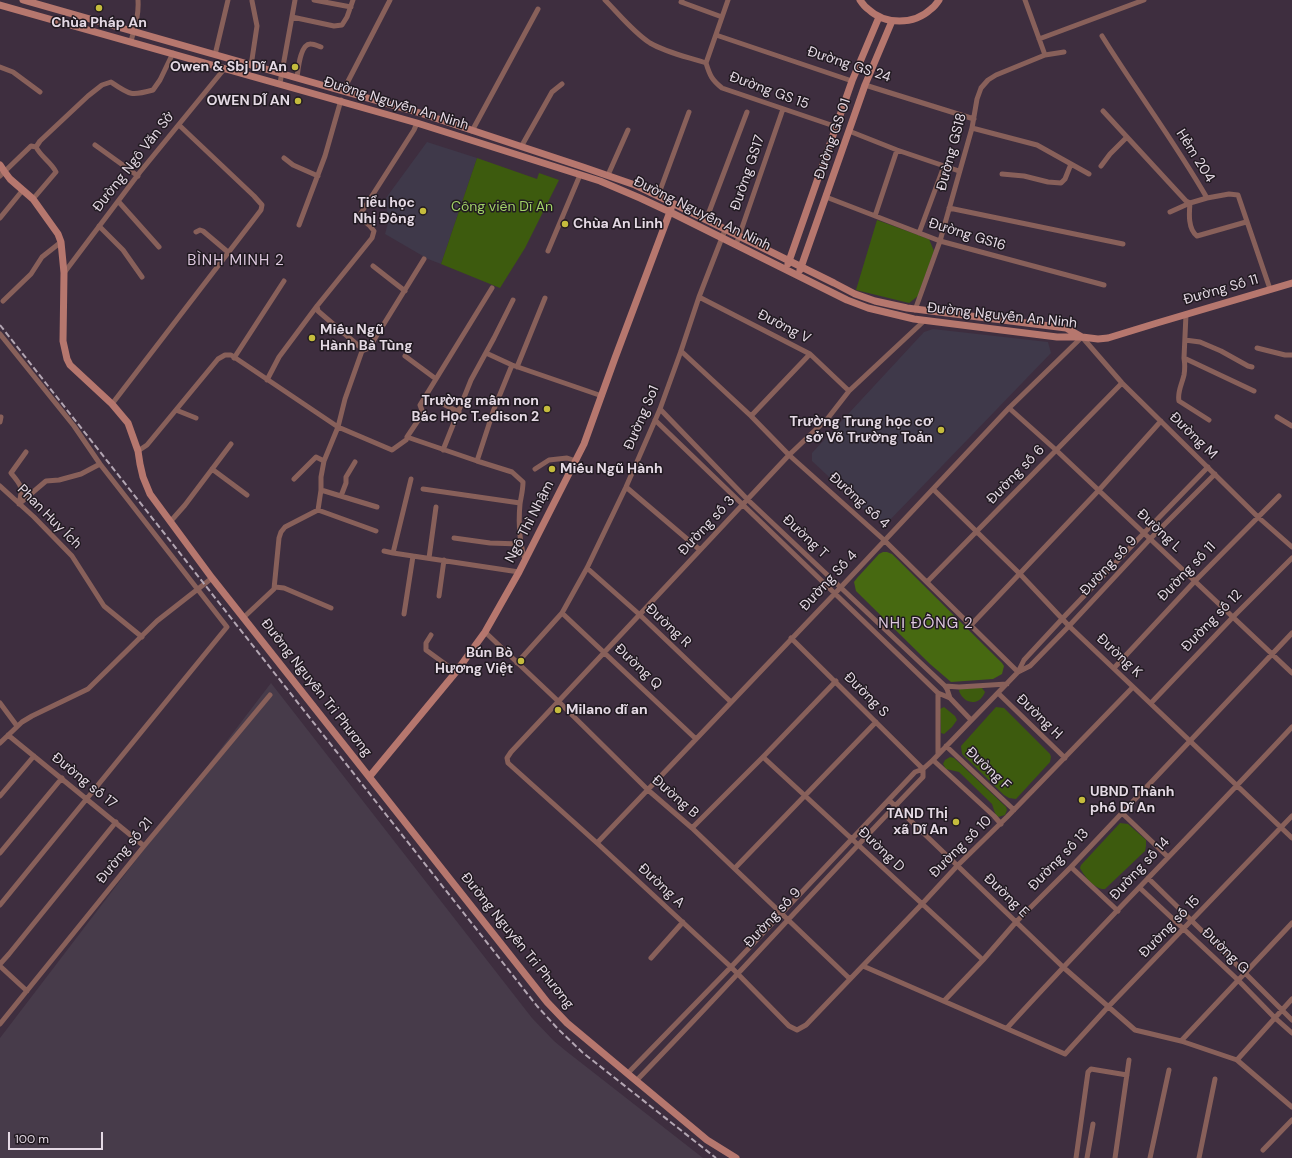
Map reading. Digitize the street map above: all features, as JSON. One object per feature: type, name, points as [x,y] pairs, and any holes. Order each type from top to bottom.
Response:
[{"type":"main road","name":"Đường Nguyễn An Ninh","points":[[23,0],[420,113],[608,175],[658,196],[855,294],[875,301],[916,310],[1066,328],[1082,337]]},
{"type":"main road","points":[[860,0],[868,10],[879,17],[892,21],[906,21],[919,17],[931,10],[939,0]]},
{"type":"main road","name":"Đường Nguyễn An Ninh","points":[[0,5],[341,100],[580,175],[619,189],[670,212],[857,304],[914,319],[1057,337],[1082,337]]},
{"type":"main road","name":"Đường GS 01","points":[[786,270],[852,81],[879,17]]},
{"type":"main road","name":"Đường GS 01","points":[[798,275],[865,85],[892,21]]},
{"type":"main road","name":"Đường GS 24","points":[[852,81],[865,85]]},
{"type":"main road","points":[[417,123],[420,113]]},
{"type":"main road","points":[[837,127],[849,132]]},
{"type":"main road","points":[[580,175],[584,167]]},
{"type":"main road","name":"Đường Nguyễn Tri Phương","points":[[1,171],[22,191],[33,199],[58,234],[61,242],[64,273],[63,341],[67,359],[70,365],[112,404],[128,423],[138,451],[140,464],[150,494],[170,522],[243,618],[370,776],[547,1002],[567,1023],[707,1140],[736,1158]]},
{"type":"main road","points":[[814,193],[826,197]]},
{"type":"main road","name":"Ngô Thì Nhậm","points":[[370,776],[456,672],[485,632],[519,572],[584,444],[674,204]]},
{"type":"main road","name":"Đường Số 11","points":[[1082,337],[1098,339],[1108,338],[1292,283]]},
{"type":"main road","points":[[914,319],[916,310]]},
{"type":"street","points":[[130,41],[134,32],[139,11],[138,0]]},
{"type":"street","points":[[215,55],[228,0]]},
{"type":"street","points":[[280,83],[295,0]]},
{"type":"street","points":[[314,0],[336,2],[351,7]]},
{"type":"street","points":[[292,16],[334,26],[342,24],[353,0]]},
{"type":"street","points":[[343,91],[390,0]]},
{"type":"street","points":[[605,0],[650,43],[662,49],[706,63],[728,0]]},
{"type":"street","points":[[1025,0],[1045,55]]},
{"type":"street","points":[[1127,0],[1129,6]]},
{"type":"street","points":[[1039,39],[1144,0]]},
{"type":"street","points":[[251,66],[257,26],[252,1]]},
{"type":"street","points":[[681,1],[722,17]]},
{"type":"street","points":[[472,131],[538,9]]},
{"type":"street","name":"Đường GS 24","points":[[716,34],[852,81]]},
{"type":"street","name":"Hẻm 204","points":[[1102,36],[1124,73],[1163,128],[1207,198],[1229,194],[1238,195],[1270,289]]},
{"type":"street","points":[[297,78],[301,56],[305,46],[312,44],[321,47]]},
{"type":"street","name":"Đường GS18","points":[[916,310],[940,242],[972,128],[979,93],[988,80],[996,75],[1045,55],[1064,52]]},
{"type":"street","points":[[36,147],[40,141],[102,84],[111,82],[127,93],[138,94],[153,90],[160,80],[173,53]]},
{"type":"street","name":"Đường GS 15","points":[[706,63],[709,73],[714,81],[722,88],[837,127]]},
{"type":"street","points":[[0,67],[13,72],[40,92]]},
{"type":"street","name":"Đường Ngô Văn Sở","points":[[64,273],[118,201],[225,68]]},
{"type":"street","points":[[521,147],[552,92],[562,84]]},
{"type":"street","name":"Đường GS 24","points":[[865,85],[974,119]]},
{"type":"street","points":[[299,225],[318,176],[341,100]]},
{"type":"street","name":"Đường GS17","points":[[736,245],[783,109]]},
{"type":"street","points":[[658,196],[689,112]]},
{"type":"street","points":[[706,220],[747,112]]},
{"type":"street","points":[[1103,112],[1186,201],[1190,203]]},
{"type":"street","points":[[267,380],[279,357],[317,306],[372,238],[374,231],[361,218],[361,213],[417,123]]},
{"type":"street","points":[[112,404],[261,210],[262,205],[254,196],[179,125]]},
{"type":"street","points":[[972,128],[1037,145],[1089,174]]},
{"type":"street","points":[[608,175],[628,130]]},
{"type":"street","points":[[849,132],[960,171]]},
{"type":"street","points":[[1101,166],[1110,154],[1127,137]]},
{"type":"street","points":[[95,145],[138,176]]},
{"type":"street","points":[[1,171],[31,146],[36,147]]},
{"type":"street","points":[[33,199],[56,172],[36,147]]},
{"type":"street","points":[[875,216],[897,150]]},
{"type":"street","points":[[284,158],[293,165],[318,176]]},
{"type":"street","points":[[1002,174],[1024,176],[1048,182],[1061,183],[1065,179],[1071,164]]},
{"type":"street","points":[[919,233],[944,166]]},
{"type":"street","points":[[548,250],[580,175]]},
{"type":"street","points":[[0,218],[22,191]]},
{"type":"street","name":"Đường GS16","points":[[826,197],[940,242],[1104,285]]},
{"type":"street","points":[[1170,212],[1190,203],[1207,198]]},
{"type":"street","points":[[118,201],[159,247]]},
{"type":"street","points":[[1190,203],[1189,218],[1193,233],[1197,236],[1246,222]]},
{"type":"street","points":[[949,208],[1123,244]]},
{"type":"street","points":[[99,226],[123,250],[142,277]]},
{"type":"street","name":"Đường So1","points":[[517,663],[562,613],[587,568],[626,487],[660,409],[682,351],[699,297],[725,230]]},
{"type":"street","points":[[196,232],[202,231],[229,253]]},
{"type":"street","points":[[3,301],[31,274],[42,257],[61,242]]},
{"type":"street","points":[[318,510],[324,461],[338,427],[362,351],[369,348],[424,259]]},
{"type":"street","points":[[373,266],[404,291]]},
{"type":"street","points":[[234,358],[284,281]]},
{"type":"street","points":[[492,288],[420,405],[422,413],[407,437],[512,472],[523,482],[519,520],[520,544],[525,560]]},
{"type":"street","name":"Đường V","points":[[699,297],[810,354],[849,391]]},
{"type":"street","points":[[477,461],[494,409],[545,298]]},
{"type":"street","points":[[443,450],[471,380],[513,300]]},
{"type":"street","points":[[317,306],[318,311],[360,347],[362,351]]},
{"type":"street","points":[[1186,314],[1184,375],[1178,399],[1180,402],[1209,420]]},
{"type":"street","name":"Đường số 3","points":[[511,752],[789,455],[828,418],[849,391],[925,320]]},
{"type":"street","points":[[0,334],[74,426],[100,464],[227,627],[0,905]]},
{"type":"street","name":"Đường M","points":[[1082,337],[1122,383],[1258,517],[1292,547]]},
{"type":"street","name":"Đường Số 4","points":[[597,843],[1009,408],[1082,337]]},
{"type":"street","points":[[1185,340],[1200,342],[1252,367]]},
{"type":"street","points":[[1257,348],[1284,355],[1292,355]]},
{"type":"street","name":"Đường số 4","points":[[682,351],[751,416],[789,455],[884,540],[1018,672]]},
{"type":"street","points":[[486,353],[515,366],[602,396]]},
{"type":"street","points":[[751,416],[810,354]]},
{"type":"street","points":[[138,451],[147,445],[218,359],[225,355],[231,355],[338,427],[392,450],[406,440]]},
{"type":"street","points":[[405,356],[436,379]]},
{"type":"street","points":[[1184,358],[1254,391]]},
{"type":"street","name":"Đường số 6","points":[[927,582],[977,533],[1122,383]]},
{"type":"street","points":[[439,402],[458,412]]},
{"type":"street","name":"Đường L","points":[[1009,408],[1144,532],[1292,673]]},
{"type":"street","name":"Đường T","points":[[660,409],[748,500],[945,686],[950,698]]},
{"type":"street","points":[[176,410],[196,418]]},
{"type":"street","points":[[1277,417],[1292,426]]},
{"type":"street","name":"Đường T","points":[[655,420],[938,693],[950,698],[972,720]]},
{"type":"street","points":[[971,625],[1099,490],[1161,421]]},
{"type":"street","points":[[170,522],[231,444]]},
{"type":"street","points":[[19,504],[21,494],[20,485],[11,473],[26,452]]},
{"type":"street","points":[[294,479],[316,457],[324,461]]},
{"type":"street","points":[[535,470],[549,460],[567,458],[576,461]]},
{"type":"street","points":[[341,496],[346,484],[346,477],[355,462]]},
{"type":"street","points":[[19,504],[46,481],[59,480],[81,474],[100,464]]},
{"type":"street","name":"Đường số 9","points":[[628,1073],[731,968],[915,772],[923,769],[933,760],[1007,684],[1018,672],[1024,660],[1144,532],[1208,467]]},
{"type":"street","points":[[212,469],[247,495]]},
{"type":"street","name":"Đường số 9","points":[[1018,672],[1030,666],[1150,539],[1215,474]]},
{"type":"street","points":[[393,553],[411,479]]},
{"type":"street","name":"Phan Huy Ích","points":[[0,486],[72,556],[104,606],[142,637]]},
{"type":"street","points":[[626,487],[700,550]]},
{"type":"street","points":[[423,489],[520,503]]},
{"type":"street","name":"Đường K","points":[[933,489],[1020,574],[1069,626],[1238,785],[1292,838]]},
{"type":"street","points":[[321,490],[377,507]]},
{"type":"street","name":"Đường số 11","points":[[1114,668],[1195,581],[1279,496]]},
{"type":"street","points":[[428,558],[436,507]]},
{"type":"street","points":[[243,618],[270,594],[275,587],[279,538],[285,527],[318,510],[376,531]]},
{"type":"street","points":[[454,538],[490,543],[520,544]]},
{"type":"street","points":[[384,551],[519,572]]},
{"type":"street","points":[[404,614],[413,556]]},
{"type":"street","name":"Đường số 12","points":[[1151,703],[1233,616],[1292,558]]},
{"type":"street","points":[[439,596],[444,560]]},
{"type":"street","name":"Đường R","points":[[587,568],[640,615],[731,702]]},
{"type":"street","points":[[0,743],[22,722],[88,689],[157,622],[212,578]]},
{"type":"street","points":[[275,587],[284,588],[331,608]]},
{"type":"street","name":"Đường Q","points":[[562,613],[696,738]]},
{"type":"street","name":"Đường B","points":[[485,632],[559,702],[648,790],[735,868],[850,979]]},
{"type":"street","name":"Đường số 13","points":[[944,1001],[983,960],[1016,922],[1071,867],[1292,633]]},
{"type":"street","points":[[431,636],[426,643],[426,650],[456,672]]},
{"type":"street","name":"Đường S","points":[[791,638],[923,769]]},
{"type":"street","points":[[692,828],[836,682]]},
{"type":"street","points":[[945,686],[959,687],[1007,684]]},
{"type":"street","name":"Đường số 10","points":[[806,1025],[864,966],[957,866],[1001,824],[1133,687]]},
{"type":"street","points":[[938,693],[938,754]]},
{"type":"street","name":"Đường H","points":[[998,693],[1065,758]]},
{"type":"street","name":"Đường số 21","points":[[0,1024],[144,846],[270,695]]},
{"type":"street","points":[[0,703],[17,726]]},
{"type":"street","points":[[735,868],[876,722]]},
{"type":"street","name":"Đường số 14","points":[[1007,1028],[1063,967],[1292,727]]},
{"type":"street","name":"Đường số 17","points":[[8,735],[144,846]]},
{"type":"street","name":"Đường F","points":[[946,746],[1014,810]]},
{"type":"street","name":"Đường A","points":[[511,752],[507,758],[508,763],[683,922],[789,1026],[798,1030],[806,1025]]},
{"type":"street","points":[[0,796],[34,756]]},
{"type":"street","name":"Đường D","points":[[763,757],[983,960]]},
{"type":"street","points":[[933,760],[1001,824]]},
{"type":"street","name":"Đường số 9","points":[[636,1081],[922,777],[923,769]]},
{"type":"street","points":[[0,853],[62,778]]},
{"type":"street","name":"Đường E","points":[[889,800],[1063,967],[1135,1030],[1181,1041],[1238,1060]]},
{"type":"street","points":[[1122,813],[1168,857]]},
{"type":"street","name":"Đường số 15","points":[[1007,1028],[1065,1054],[1108,1007],[1292,816]]},
{"type":"street","points":[[27,991],[0,965],[116,822]]},
{"type":"street","points":[[1071,867],[1118,911]]},
{"type":"street","name":"Đường G","points":[[1148,878],[1292,1020]]},
{"type":"street","name":"Đường G","points":[[1140,888],[1292,1033]]},
{"type":"street","points":[[651,958],[683,922]]},
{"type":"street","points":[[1181,1041],[1292,923]]},
{"type":"street","points":[[864,966],[1007,1028]]},
{"type":"street","points":[[1292,999],[1274,1017],[1238,1060],[1292,1107]]},
{"type":"street","points":[[1114,1158],[1129,1060]]},
{"type":"street","points":[[1076,1158],[1088,1072],[1092,1069],[1127,1075]]},
{"type":"street","points":[[1150,1158],[1169,1070]]},
{"type":"street","points":[[1199,1158],[1215,1079]]},
{"type":"street","points":[[1263,1150],[1292,1120]]},
{"type":"street","points":[[1087,1158],[1093,1124]]},
{"type":"shaded area","name":"Tiểu học Nhị Đồng","points":[[427,142],[477,158],[441,264],[428,259],[385,234],[388,223],[386,198]]},
{"type":"shaded area","name":"Trường Trung học cơ sở Võ Trường Toản","points":[[933,329],[1048,342],[1051,353],[887,523],[873,518],[812,461],[812,453],[924,332]]},
{"type":"shaded area","points":[[271,683],[532,1018],[566,1051],[703,1158],[0,1158],[0,1038]]},
{"type":"green space","name":"Công viên Dĩ An","points":[[477,158],[537,179],[539,173],[559,180],[525,248],[500,288],[441,264]]},
{"type":"green space","points":[[877,220],[929,239],[934,251],[918,296],[909,303],[856,290]]},
{"type":"green space","points":[[883,552],[892,554],[1002,663],[1004,666],[1002,674],[993,679],[951,682],[930,664],[856,591],[854,582],[879,554]]},
{"type":"green space","points":[[960,688],[982,688],[985,692],[979,700],[972,702],[964,699],[959,691]]},
{"type":"green space","points":[[944,707],[955,716],[957,720],[944,734],[941,733],[940,709]]},
{"type":"green space","points":[[996,707],[1004,708],[1050,754],[1051,757],[1050,762],[1016,799],[1009,798],[1004,795],[962,754],[961,746]]},
{"type":"green space","points":[[950,757],[954,758],[1006,807],[1007,810],[1005,815],[998,817],[992,804],[959,772],[946,769],[943,764],[945,760]]},
{"type":"green space","points":[[1120,823],[1128,824],[1146,840],[1145,851],[1105,889],[1101,889],[1090,882],[1080,868],[1081,865]]},
{"type":"railway","points":[[0,325],[537,1006],[582,1052],[716,1158]]},
{"type":"place","name":"Chùa Pháp An","points":[[99,8]]},
{"type":"place","name":"Owen & Sbj Dĩ An","points":[[295,67]]},
{"type":"place","name":"OWEN DĨ AN","points":[[298,101]]},
{"type":"place","name":"Tiểu học Nhị Đồng","points":[[423,211]]},
{"type":"place","name":"Chùa An Linh","points":[[565,224]]},
{"type":"place","name":"Miếu Ngũ Hành Bà Tùng","points":[[312,338]]},
{"type":"place","name":"Trường mầm non Bác Học T.edison 2","points":[[547,409]]},
{"type":"place","name":"Trường Trung học cơ sở Võ Trường Toản","points":[[941,430]]},
{"type":"place","name":"Miếu Ngũ Hành","points":[[552,469]]},
{"type":"place","name":"Bún Bò Hương Việt","points":[[521,661]]},
{"type":"place","name":"Milano dĩ an","points":[[558,710]]},
{"type":"place","name":"UBND Thành phố Dĩ An","points":[[1082,800]]},
{"type":"place","name":"TAND Thị xã Dĩ An","points":[[956,822]]},
{"type":"district","name":"BÌNH MINH 2","points":[[236,261]]},
{"type":"district","name":"NHỊ ĐỒNG 2","points":[[926,624]]}]
